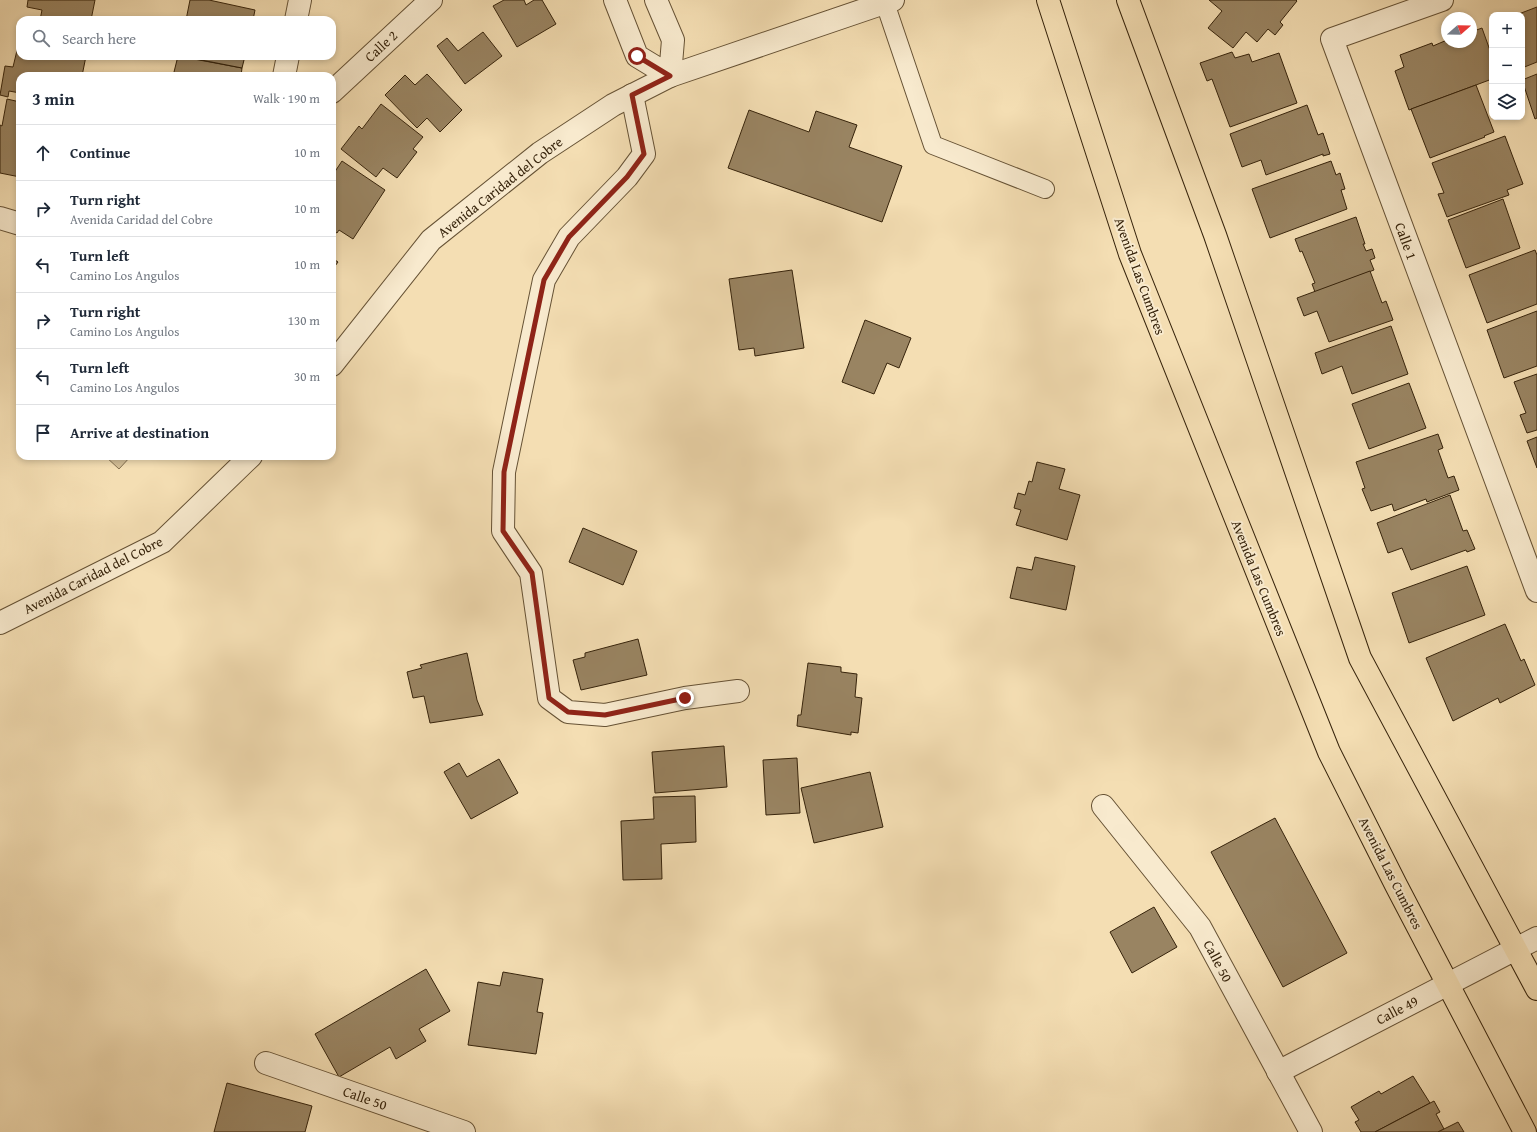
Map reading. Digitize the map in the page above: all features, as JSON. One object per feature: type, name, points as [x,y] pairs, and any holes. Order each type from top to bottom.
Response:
[{"type":"highway","name":"Avenida Las Cumbres","points":[[1048,0],[1130,254],[1290,658],[1329,752],[1396,885],[1525,1132]]},
{"type":"highway","points":[[1128,0],[1215,235],[1360,658],[1537,989]]},
{"type":"street","points":[[297,16],[300,0]]},
{"type":"street","name":"Calle 2","points":[[336,88],[431,0]]},
{"type":"street","points":[[615,0],[637,56],[670,76],[673,40],[656,0]]},
{"type":"street","name":"Calle 1","points":[[1442,0],[1332,39],[1529,549]]},
{"type":"street","name":"Avenida Caridad del Cobre","points":[[336,361],[431,240],[540,153],[613,105],[670,76],[889,1]]},
{"type":"street","points":[[285,72],[287,60]]},
{"type":"street","points":[[632,95],[644,154],[627,177],[569,237],[544,280],[504,472],[503,531],[532,573],[549,698],[568,712],[605,715],[685,698],[738,691]]},
{"type":"street","points":[[0,218],[16,223]]},
{"type":"street","name":"Avenida Caridad del Cobre","points":[[0,623],[162,542],[247,460]]},
{"type":"street","points":[[1529,549],[1537,591]]},
{"type":"street","name":"Calle 50","points":[[1103,806],[1200,927],[1311,1132]]},
{"type":"street","name":"Calle 49","points":[[1278,1072],[1537,938]]},
{"type":"street","name":"Calle 50","points":[[266,1063],[464,1132]]},
{"type":"lane","points":[[889,1],[933,145],[1045,189]]},
{"type":"shaded area","points":[[109,460],[127,460],[119,469]]},
{"type":"building","points":[[28,0],[95,0],[92,16],[41,16],[42,10],[27,7]]},
{"type":"building","points":[[190,0],[209,0],[255,10],[254,16],[187,16]]},
{"type":"building","points":[[504,0],[524,0],[526,5],[534,0],[542,0],[556,24],[517,47],[493,6]]},
{"type":"building","points":[[1209,0],[1297,1],[1280,22],[1283,25],[1275,35],[1268,29],[1257,42],[1246,32],[1233,48],[1208,28],[1222,11]]},
{"type":"building","points":[[1537,7],[1537,62],[1525,67],[1525,12]]},
{"type":"building","points":[[1482,28],[1489,48],[1489,80],[1409,110],[1395,71],[1404,67],[1400,55],[1432,43],[1433,46],[1441,43],[1441,48],[1477,48],[1477,30]]},
{"type":"building","points":[[483,32],[502,56],[465,84],[437,46],[447,38],[458,51]]},
{"type":"building","points":[[1232,52],[1235,58],[1249,54],[1252,62],[1279,53],[1297,103],[1230,127],[1212,79],[1207,81],[1200,63]]},
{"type":"building","points":[[16,55],[16,60],[85,60],[83,72],[16,72],[16,92],[9,91],[8,97],[0,95],[5,66],[13,67]]},
{"type":"building","points":[[177,60],[199,60],[242,68],[242,72],[174,72]]},
{"type":"building","points":[[201,60],[244,60],[242,68]]},
{"type":"building","points":[[427,74],[462,110],[440,132],[427,118],[417,128],[385,95],[405,75],[415,85]]},
{"type":"building","points":[[1537,74],[1537,118],[1535,119],[1525,89],[1525,79]]},
{"type":"building","points":[[1476,85],[1494,132],[1484,136],[1485,137],[1430,158],[1411,109]]},
{"type":"building","points":[[7,99],[16,101],[16,176],[0,173],[0,125],[2,126]]},
{"type":"building","points":[[381,104],[423,137],[413,149],[417,152],[397,178],[383,168],[376,177],[341,149],[359,126],[362,129]]},
{"type":"building","points":[[1307,105],[1318,135],[1323,133],[1330,154],[1323,156],[1323,154],[1266,175],[1261,160],[1242,167],[1230,134]]},
{"type":"building","points":[[749,110],[809,132],[816,111],[857,125],[849,147],[902,166],[882,222],[728,168]]},
{"type":"building","points":[[1505,136],[1523,184],[1507,190],[1509,195],[1447,217],[1438,194],[1444,193],[1432,163]]},
{"type":"building","points":[[342,161],[385,190],[353,239],[339,230],[336,232],[336,170]]},
{"type":"building","points":[[1331,161],[1336,175],[1340,173],[1345,189],[1341,190],[1347,209],[1270,238],[1252,189]]},
{"type":"building","points":[[1503,199],[1520,248],[1466,268],[1448,220]]},
{"type":"building","points":[[1356,217],[1366,251],[1372,249],[1375,258],[1370,260],[1374,270],[1315,292],[1312,284],[1315,283],[1302,251],[1300,252],[1295,239]]},
{"type":"building","points":[[1535,250],[1537,255],[1537,304],[1487,323],[1469,275]]},
{"type":"building","points":[[792,270],[804,348],[755,356],[754,348],[739,350],[729,279]]},
{"type":"building","points":[[1370,271],[1382,303],[1386,301],[1393,320],[1329,342],[1317,311],[1304,316],[1297,298]]},
{"type":"building","points":[[1537,311],[1537,366],[1504,378],[1487,330]]},
{"type":"building","points":[[865,320],[911,338],[899,368],[887,363],[874,394],[842,382]]},
{"type":"building","points":[[1391,326],[1408,374],[1352,394],[1342,366],[1322,374],[1315,353]]},
{"type":"building","points":[[1537,374],[1537,430],[1527,433],[1520,415],[1526,413],[1514,382]]},
{"type":"building","points":[[1409,383],[1426,428],[1369,449],[1352,404]]},
{"type":"building","points":[[1438,434],[1443,448],[1438,450],[1448,478],[1454,476],[1459,490],[1427,502],[1426,499],[1394,511],[1392,504],[1371,511],[1362,489],[1365,488],[1356,462]]},
{"type":"building","points":[[1537,437],[1537,468],[1527,441]]},
{"type":"building","points":[[1037,462],[1065,469],[1059,489],[1080,495],[1067,540],[1016,525],[1021,510],[1014,508],[1018,493],[1025,495],[1029,481],[1032,482]]},
{"type":"building","points":[[1450,495],[1463,531],[1467,530],[1475,549],[1467,552],[1466,550],[1411,570],[1402,548],[1388,553],[1377,523]]},
{"type":"building","points":[[583,528],[637,551],[623,585],[569,562]]},
{"type":"building","points":[[1035,557],[1075,566],[1066,610],[1010,598],[1017,567],[1032,570]]},
{"type":"building","points":[[1467,566],[1485,615],[1409,643],[1392,593]]},
{"type":"building","points":[[1505,624],[1521,661],[1524,659],[1535,685],[1500,703],[1498,698],[1453,721],[1426,658]]},
{"type":"building","points":[[638,639],[647,675],[581,690],[573,660],[585,657],[585,653]]},
{"type":"building","points":[[467,653],[477,700],[483,715],[430,723],[424,696],[413,698],[407,672],[422,668],[420,665]]},
{"type":"building","points":[[808,663],[841,667],[841,672],[857,674],[855,697],[862,698],[858,733],[851,732],[851,735],[797,726],[798,715],[801,715]]},
{"type":"building","points":[[724,746],[727,787],[655,793],[652,752]]},
{"type":"building","points":[[797,758],[800,813],[766,815],[763,760]]},
{"type":"building","points":[[499,759],[518,793],[471,819],[444,772],[459,763],[467,777]]},
{"type":"building","points":[[870,772],[883,827],[814,843],[801,788]]},
{"type":"building","points":[[695,796],[696,842],[661,844],[662,879],[623,880],[621,821],[654,819],[653,797]]},
{"type":"building","points":[[1275,818],[1347,953],[1283,987],[1211,852]]},
{"type":"building","points":[[1154,907],[1177,947],[1132,973],[1110,932]]},
{"type":"building","points":[[426,969],[450,1011],[419,1029],[426,1041],[396,1059],[390,1047],[339,1077],[315,1034]]},
{"type":"building","points":[[503,972],[543,979],[537,1012],[543,1013],[536,1054],[468,1045],[478,982],[500,986]]},
{"type":"building","points":[[1413,1076],[1430,1103],[1375,1132],[1361,1132],[1355,1122],[1359,1120],[1351,1107],[1379,1091],[1381,1094]]},
{"type":"building","points":[[227,1083],[312,1106],[305,1132],[214,1132]]},
{"type":"building","points":[[1434,1101],[1440,1112],[1436,1114],[1444,1129],[1438,1132],[1375,1132]]},
{"type":"building","points":[[1458,1122],[1464,1132],[1438,1132]]},
{"type":"route","points":[[637,56],[670,76],[632,95],[644,154],[627,177],[569,237],[544,280],[504,472],[503,531],[532,573],[549,698],[568,712],[605,715],[685,698]]}]
